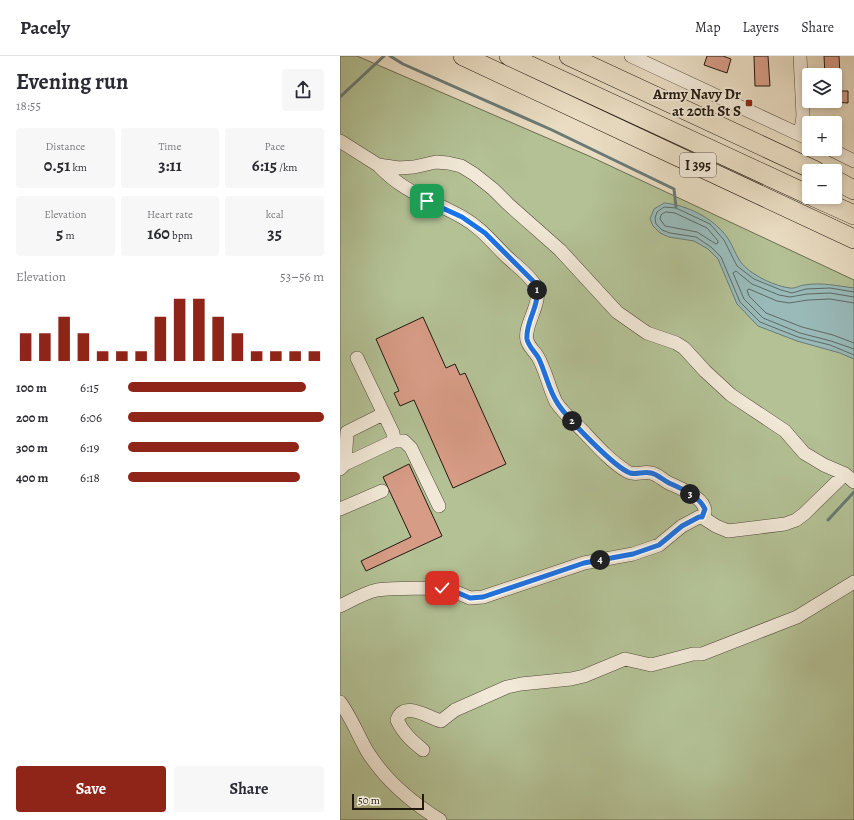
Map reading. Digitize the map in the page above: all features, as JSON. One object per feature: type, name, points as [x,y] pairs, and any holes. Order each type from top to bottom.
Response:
[{"type":"highway","name":"I 395","points":[[463,56],[854,239]]},
{"type":"highway","points":[[509,56],[802,192]]},
{"type":"highway","points":[[569,56],[802,164]]},
{"type":"highway","points":[[842,184],[854,190]]},
{"type":"highway","points":[[830,204],[854,215]]},
{"type":"street","points":[[631,56],[802,136]]},
{"type":"street","points":[[800,56],[803,116]]},
{"type":"street","points":[[340,141],[378,165],[389,176],[408,189],[427,201],[462,217],[485,233],[504,254],[528,275],[535,283],[537,288],[537,296],[527,333],[527,340],[539,358],[557,403],[614,462],[629,472],[636,474],[646,472],[652,473],[684,489],[704,506],[705,512],[702,517],[699,517],[682,526],[659,545],[633,554],[584,563],[483,597],[470,598],[449,589],[442,588],[377,590],[361,595],[340,606]]},
{"type":"street","points":[[842,155],[854,161]]},
{"type":"street","points":[[378,165],[414,167],[436,162],[448,163],[461,166],[474,174],[494,189],[508,204],[560,250],[617,312],[647,333],[676,343],[684,348],[705,371],[731,395],[784,431],[804,453],[851,479],[796,520],[785,524],[728,531],[716,526],[702,517]]},
{"type":"street","points":[[358,358],[384,414],[394,441]]},
{"type":"street","points":[[342,467],[347,432],[384,414]]},
{"type":"street","points":[[342,467],[394,441],[404,441],[411,448],[439,506]]},
{"type":"street","points":[[340,509],[382,491]]},
{"type":"street","points":[[423,750],[411,741],[401,728],[397,720],[399,715],[403,712],[408,710],[417,711],[441,721],[455,710],[507,687],[521,684],[571,679],[589,674],[625,659],[651,665],[693,654],[702,654],[797,617],[854,582]]},
{"type":"street","points":[[340,702],[379,768],[390,781],[410,799],[440,820]]},
{"type":"green space","points":[[340,56],[357,56],[589,156],[854,280],[854,820],[340,820]]},
{"type":"water","points":[[664,203],[682,206],[707,218],[727,237],[738,258],[749,271],[768,281],[792,288],[803,285],[817,284],[854,288],[854,359],[840,353],[797,341],[758,326],[737,304],[718,259],[708,249],[694,241],[669,237],[660,233],[653,226],[650,219],[654,209]]},
{"type":"building","points":[[707,56],[723,56],[731,59],[727,73],[704,65]]},
{"type":"building","points":[[754,56],[768,56],[770,86],[755,86]]},
{"type":"building","points":[[824,56],[839,56],[840,68],[825,68]]},
{"type":"building","points":[[842,91],[848,91],[848,103],[842,103]]},
{"type":"building","points":[[423,317],[446,368],[455,364],[460,375],[465,373],[506,464],[453,488],[414,400],[400,406],[394,393],[399,391],[376,339]]},
{"type":"building","points":[[409,464],[442,536],[366,571],[361,561],[411,537],[383,477]]},
{"type":"waterway","points":[[340,97],[384,56]]},
{"type":"waterway","points":[[390,56],[403,64],[552,130],[674,189],[676,207]]},
{"type":"waterway","points":[[828,520],[854,492]]},
{"type":"place","name":"Army Navy Dr at 20th St S","points":[[749,103]]},
{"type":"route","points":[[427,201],[462,217],[485,233],[504,254],[535,283],[537,288],[536,304],[527,333],[527,340],[539,358],[557,403],[566,414],[614,462],[629,472],[636,474],[646,472],[652,473],[669,483],[684,489],[701,502],[705,509],[702,517],[699,517],[682,526],[659,545],[633,554],[584,563],[483,597],[470,598],[449,589],[442,588]]}]
